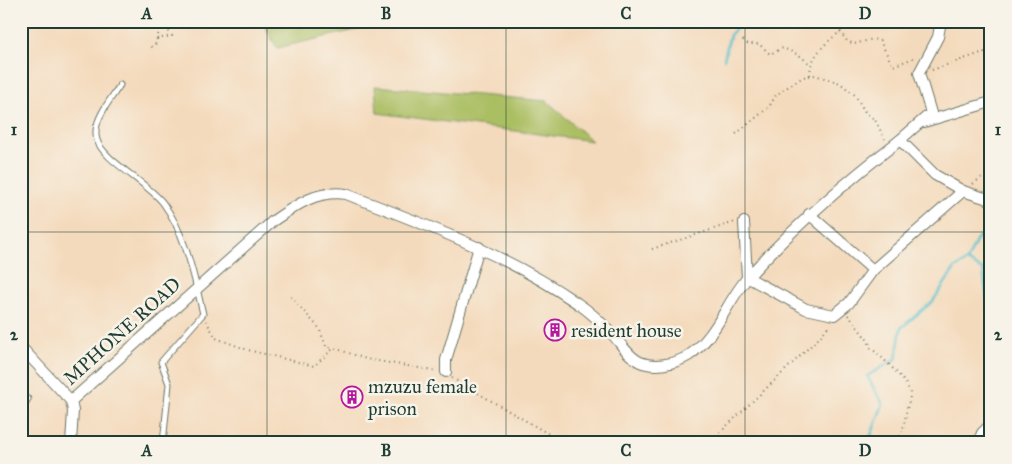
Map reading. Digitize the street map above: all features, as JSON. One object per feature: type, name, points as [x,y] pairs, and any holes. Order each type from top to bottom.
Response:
[{"type":"street","points":[[924,122],[930,116],[932,108],[919,78],[919,70],[940,31],[941,21]]},
{"type":"street","points":[[924,122],[991,102]]},
{"type":"street","name":"MPHONE ROAD","points":[[71,401],[273,221],[303,202],[323,193],[346,194],[479,247],[518,266],[578,304],[603,324],[631,356],[641,362],[653,365],[670,364],[692,352],[716,326],[747,277],[809,214],[924,122]]},
{"type":"street","points":[[900,140],[935,175],[962,192],[991,200]]},
{"type":"street","points":[[744,222],[747,277],[806,309],[839,312],[873,270],[962,192]]},
{"type":"street","points":[[809,214],[873,270]]},
{"type":"street","points":[[446,372],[446,360],[479,247]]},
{"type":"street","points":[[21,347],[71,401],[73,411],[71,443]]},
{"type":"street","points":[[978,443],[982,434],[991,424]]},
{"type":"lane","points":[[120,85],[100,118],[96,132],[97,141],[108,156],[134,176],[162,203],[179,232],[203,314],[160,362],[169,384],[163,443]]},
{"type":"lane","points":[[21,409],[28,398]]},
{"type":"path","points":[[810,76],[810,64],[817,53],[854,21]]},
{"type":"path","points":[[157,39],[172,36],[162,22]]},
{"type":"path","points":[[151,47],[157,39],[162,22]]},
{"type":"path","points":[[840,32],[847,41],[854,44],[873,39],[880,41],[893,66],[930,51]]},
{"type":"path","points":[[743,40],[748,44],[759,44],[770,54],[783,48],[799,55],[810,64]]},
{"type":"path","points":[[919,78],[937,67],[984,52],[991,66]]},
{"type":"path","points":[[736,134],[769,107],[776,96],[803,77],[825,77],[840,83],[855,95],[865,112],[875,120],[890,148]]},
{"type":"path","points":[[962,192],[991,170]]},
{"type":"path","points":[[652,249],[740,221],[744,222]]},
{"type":"path","points":[[291,297],[319,328],[326,346],[366,359],[446,372],[454,381],[564,443]]},
{"type":"path","points":[[709,443],[820,337],[839,312],[869,342],[870,347],[884,358],[889,367],[909,387],[910,393],[906,421],[896,443]]},
{"type":"path","points":[[203,314],[216,338],[274,357],[314,366],[334,348]]},
{"type":"green space","points":[[262,21],[395,21],[277,48]]},
{"type":"green space","points":[[375,86],[547,101],[592,141],[377,113]]},
{"type":"waterway","points":[[724,59],[730,35],[743,21]]},
{"type":"waterway","points":[[868,443],[883,404],[867,376],[896,359],[901,328],[933,301],[955,268],[967,261],[977,239],[991,225]]},
{"type":"waterway","points":[[967,261],[983,270],[988,306],[991,309]]},
{"type":"place","name":"resident house","points":[[555,330]]},
{"type":"place","name":"mzuzu female prison","points":[[352,397]]}]
